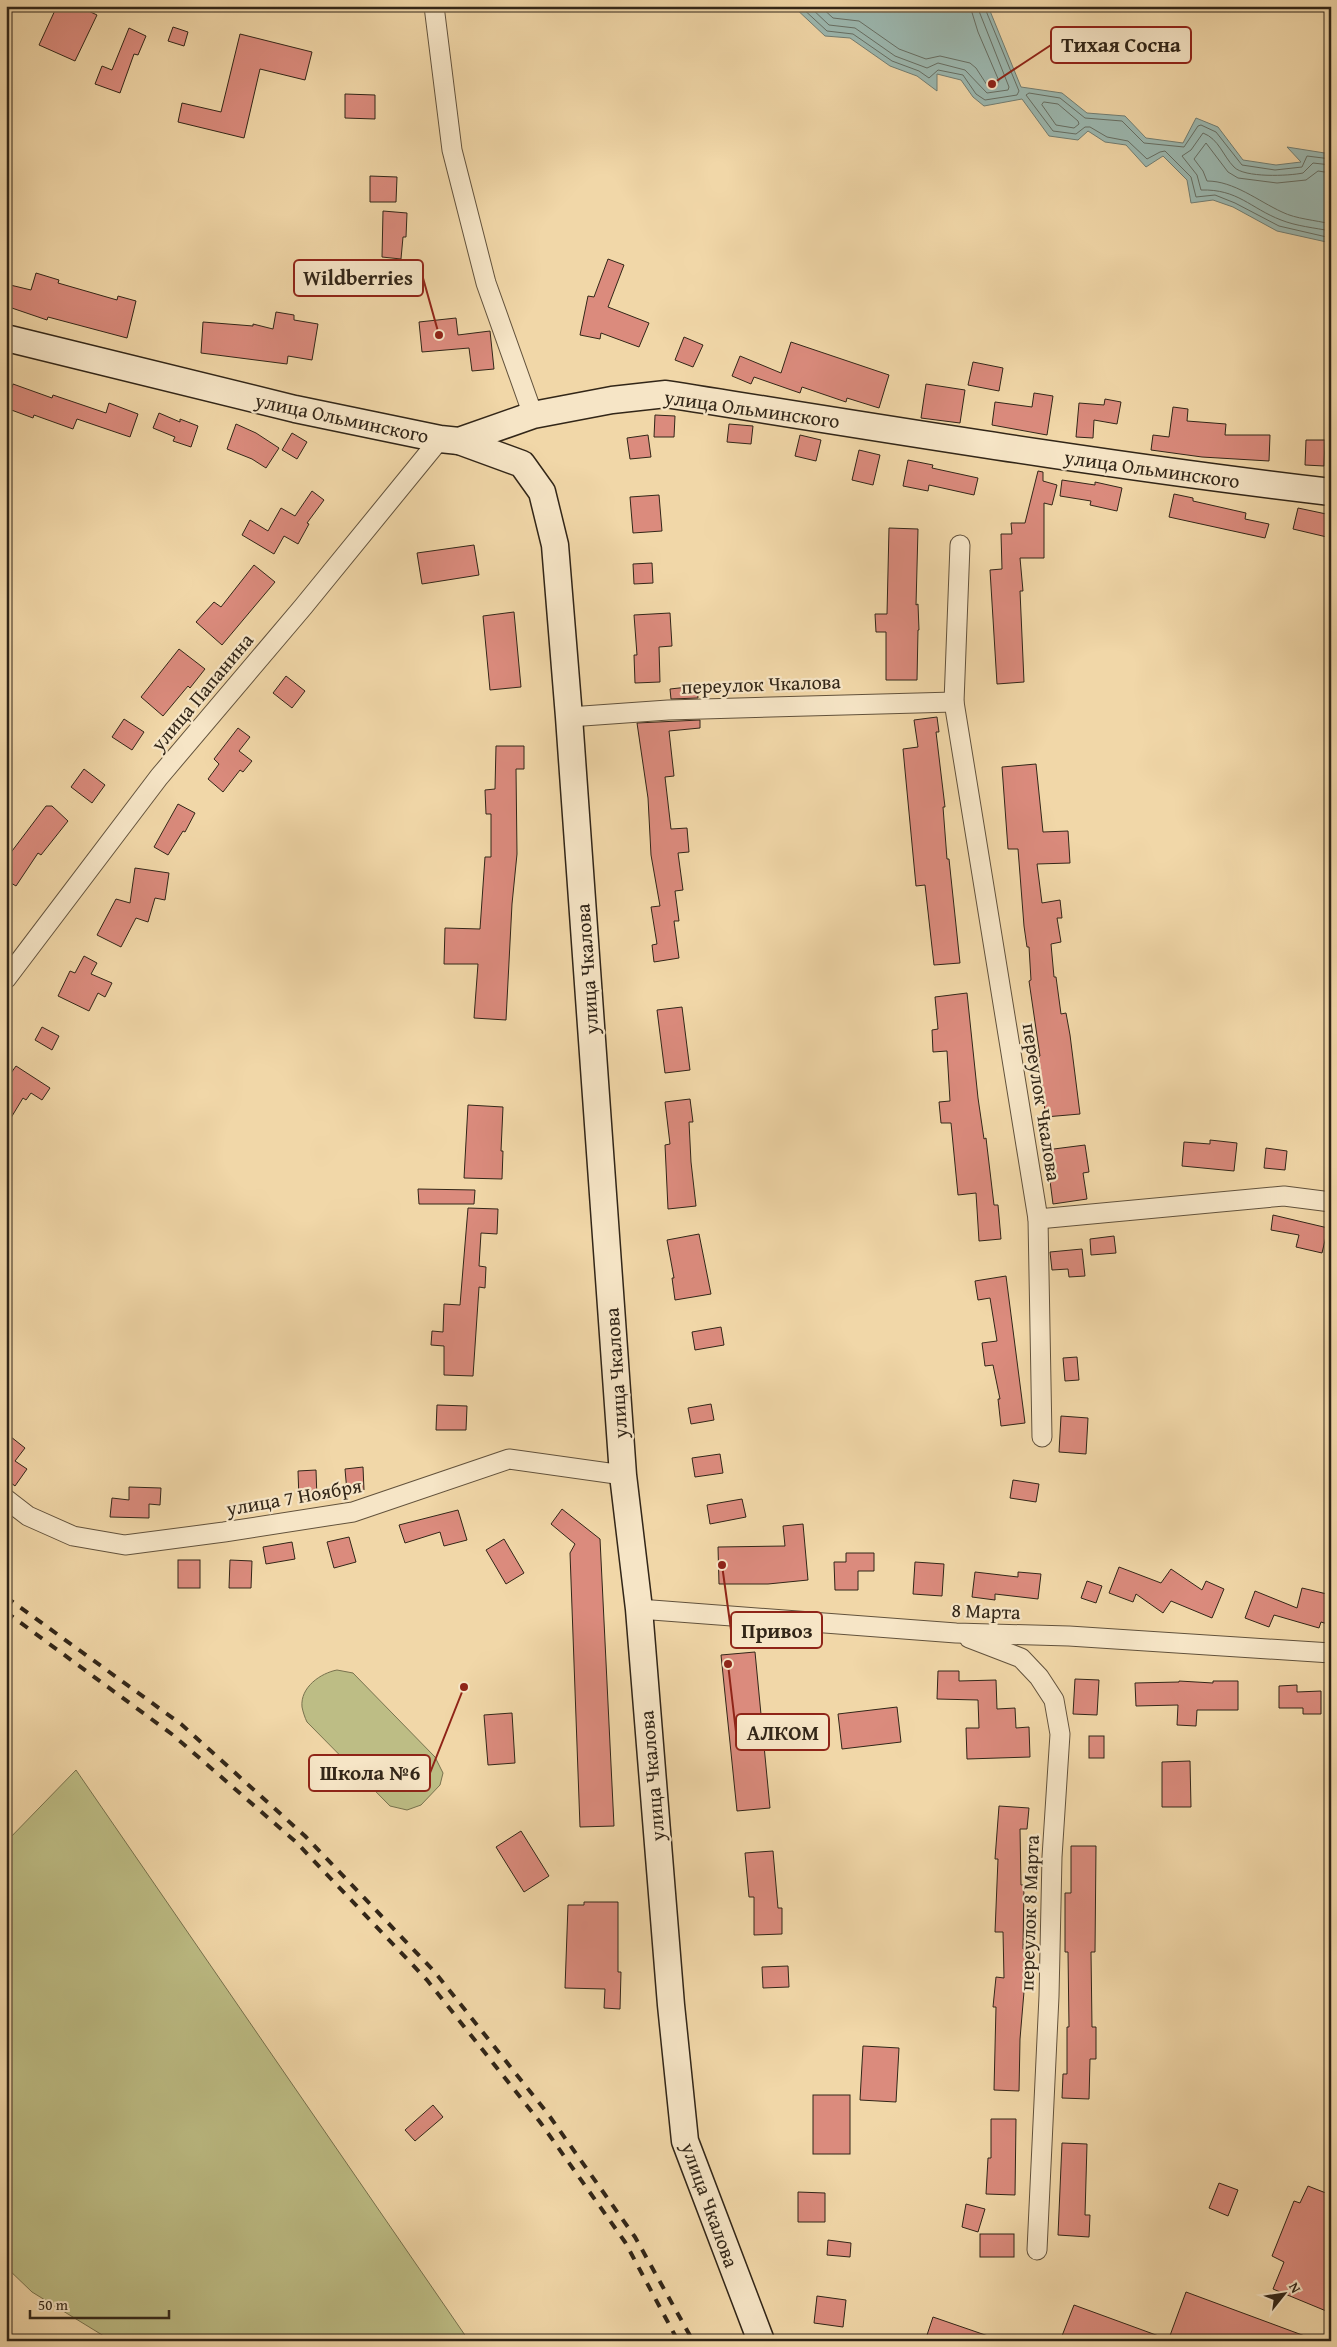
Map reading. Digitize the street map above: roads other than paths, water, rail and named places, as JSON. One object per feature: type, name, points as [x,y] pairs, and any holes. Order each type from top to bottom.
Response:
[{"type":"street","points":[[434,6],[452,150],[486,283],[533,415]]},
{"type":"street","name":"улица Ольминского","points":[[6,338],[295,409],[449,440],[533,415],[612,400],[666,394],[996,447],[1235,481],[1331,492]]},
{"type":"street","name":"улица Чкалова","points":[[449,440],[522,464],[542,492],[555,546],[623,1475],[639,1609],[671,2005],[685,2141],[761,2341]]},
{"type":"street","name":"улица Папанина","points":[[6,979],[160,777],[309,600],[449,440]]},
{"type":"street","name":"переулок Чкалова","points":[[960,545],[954,702],[1038,1218],[1042,1437]]},
{"type":"street","name":"переулок Чкалова","points":[[569,717],[668,710],[954,702]]},
{"type":"street","points":[[1038,1218],[1284,1196],[1331,1202]]},
{"type":"street","name":"улица 7 Ноября","points":[[6,1499],[28,1516],[73,1536],[125,1545],[353,1512],[509,1459],[623,1475]]},
{"type":"street","name":"8 Марта","points":[[639,1609],[956,1633],[1069,1636],[1331,1653]]},
{"type":"street","name":"переулок 8 Марта","points":[[956,1633],[1021,1658],[1040,1677],[1054,1700],[1060,1734],[1052,1857],[1049,1996],[1037,2250]]},
{"type":"water","points":[[793,6],[988,6],[1021,87],[1062,93],[1087,113],[1125,116],[1146,138],[1183,143],[1196,118],[1218,127],[1243,160],[1276,165],[1301,162],[1287,147],[1331,154],[1331,243],[1277,231],[1233,207],[1213,200],[1191,203],[1187,180],[1163,156],[1146,167],[1126,145],[1105,142],[1088,131],[1078,140],[1049,136],[1022,99],[984,106],[973,97],[961,80],[937,74],[937,91],[917,76],[890,66],[850,38],[825,36]]},
{"type":"railway","points":[[6,1597],[181,1724],[305,1836],[434,1971],[548,2114],[635,2237],[693,2341]]},
{"type":"railway","points":[[6,1612],[173,1735],[296,1842],[427,1980],[540,2122],[625,2242],[678,2341]]},
{"type":"place","name":"Тихая Сосна","points":[[992,84]]},
{"type":"place","name":"Wildberries","points":[[439,335]]},
{"type":"place","name":"Привоз","points":[[722,1565]]},
{"type":"place","name":"АЛКОМ","points":[[728,1664]]},
{"type":"place","name":"Школа №6","points":[[464,1687]]}]
